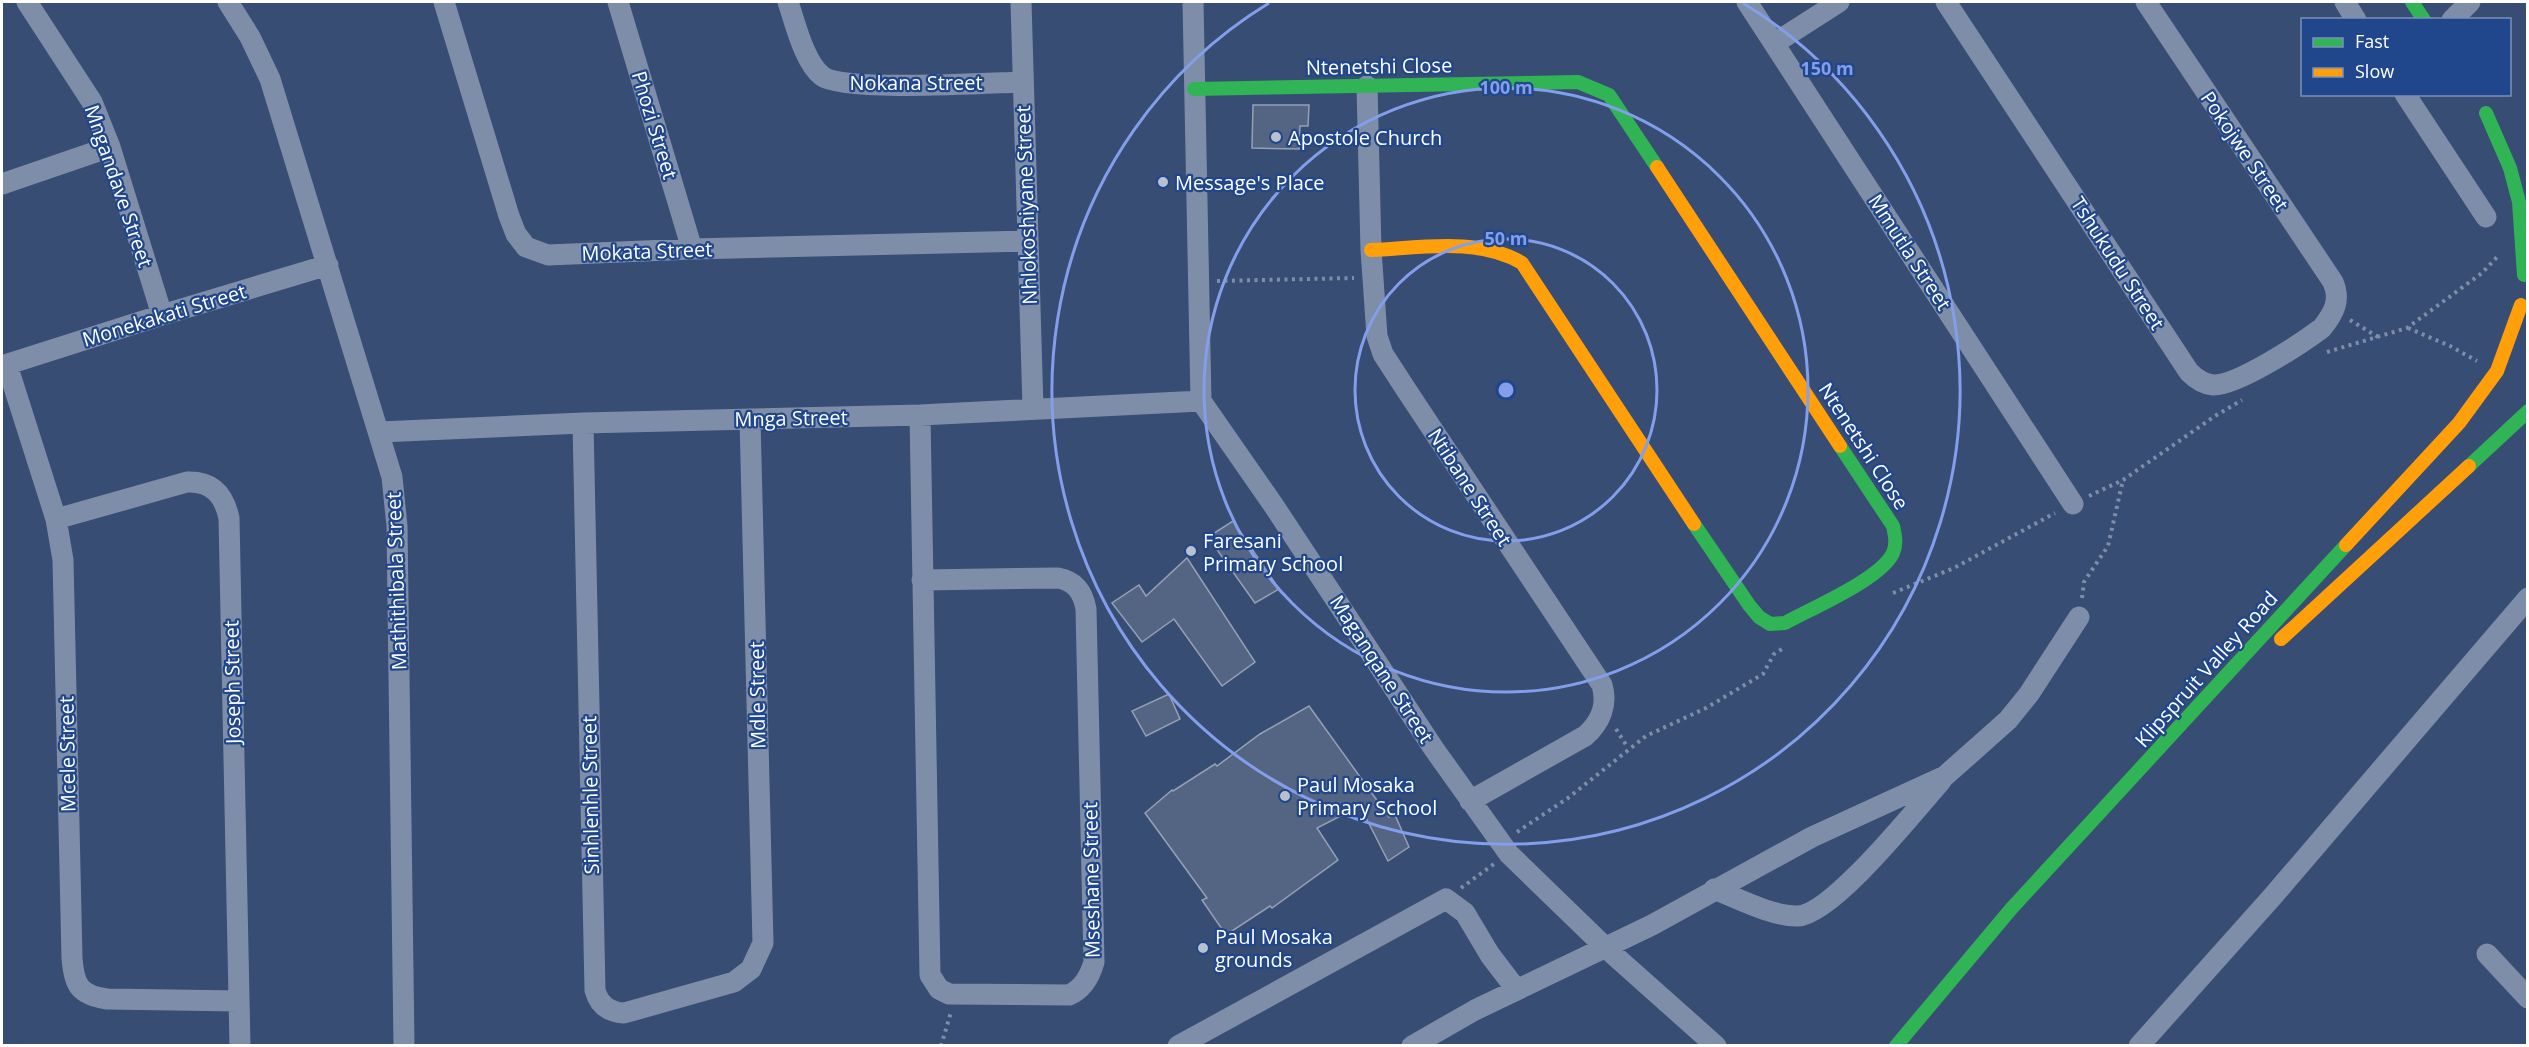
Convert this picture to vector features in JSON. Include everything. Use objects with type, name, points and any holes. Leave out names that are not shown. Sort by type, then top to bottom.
[{"type":"street","name":"Mngandave Street","points":[[27,2],[92,102],[110,147],[162,315]]},
{"type":"street","name":"Mathithibala Street","points":[[228,2],[250,37],[270,79],[392,477],[397,526],[404,1046]]},
{"type":"street","name":"Mokata Street","points":[[444,2],[509,216],[516,234],[526,246],[535,252],[555,255],[692,249],[1028,241]]},
{"type":"street","name":"Phozi Street","points":[[618,2],[692,249]]},
{"type":"street","name":"Nokana Street","points":[[788,2],[804,51],[822,77],[854,85],[1022,82]]},
{"type":"street","name":"Nhlokoshiyane Street","points":[[1020,2],[1033,408]]},
{"type":"street","points":[[1193,2],[1201,401]]},
{"type":"street","name":"Mmutla Street","points":[[1748,2],[2073,504]]},
{"type":"street","points":[[1775,44],[1839,2]]},
{"type":"street","name":"Tshukudu Street","points":[[1946,2],[2195,378],[2202,383],[2215,385],[2237,380],[2313,335],[2322,328],[2335,306]]},
{"type":"street","name":"Pokojwe Street","points":[[2146,2],[2333,282],[2337,295],[2335,306]]},
{"type":"street","points":[[2345,2],[2355,18]]},
{"type":"street","points":[[2412,2],[2423,18]]},
{"type":"street","points":[[2454,18],[2470,2]]},
{"type":"street","name":"Ntenetshi Close","points":[[1194,88],[1578,82],[1609,95],[1893,526],[1896,540],[1891,558],[1878,573],[1785,623],[1776,626],[1766,623],[1740,592],[1521,263],[1509,254],[1482,248],[1371,250]]},
{"type":"street","name":"Ntibane Street","points":[[1367,86],[1372,278],[1377,336],[1383,354],[1602,685],[1605,695],[1598,722],[1585,736],[1470,801]]},
{"type":"street","points":[[2406,96],[2486,218]]},
{"type":"street","points":[[2522,160],[2483,108],[2510,168],[2519,202],[2526,271],[2521,305],[2528,327]]},
{"type":"street","points":[[2,184],[110,147]]},
{"type":"street","name":"Monekakati Street","points":[[4,366],[162,315],[328,266]]},
{"type":"street","name":"Klipspruit Valley Road","points":[[1896,1046],[2011,909],[2459,423],[2497,371],[2521,305]]},
{"type":"street","name":"Mcele Street","points":[[4,366],[56,519],[63,560],[71,923],[73,972],[76,983],[87,993],[107,999],[238,1002]]},
{"type":"street","name":"Mnga Street","points":[[380,432],[584,423],[920,415],[1201,401]]},
{"type":"street","name":"Maganqane Street","points":[[1201,401],[1274,506],[1470,801],[1505,848],[1606,948],[1716,1046]]},
{"type":"street","name":"Klipspruit Valley Road","points":[[2023,917],[2061,872],[2240,678],[2528,411]]},
{"type":"street","points":[[920,415],[928,965],[936,986],[949,994],[956,994]]},
{"type":"street","name":"Mdle Street","points":[[750,419],[763,943],[751,969]]},
{"type":"street","name":"Sinhlenhle Street","points":[[584,423],[586,654],[596,994],[607,1009],[624,1013],[724,986],[742,977],[751,969]]},
{"type":"street","name":"Joseph Street","points":[[56,519],[197,481],[214,488],[226,506],[229,518],[240,1046]]},
{"type":"street","name":"Mseshane Street","points":[[922,580],[1058,578],[1076,587],[1083,596],[1086,609],[1094,962],[1091,972],[1079,990],[1063,996],[956,994]]},
{"type":"street","points":[[2139,1046],[2273,896],[2528,598]]},
{"type":"street","points":[[1714,889],[1768,910],[1788,915],[1797,916],[1814,910],[1873,859],[1945,776],[2008,720],[2029,694],[2079,616]]},
{"type":"street","points":[[1412,1046],[1516,989],[1606,948],[1812,837],[1945,776]]},
{"type":"street","points":[[1178,1046],[1446,899],[1465,913],[1490,955],[1516,989]]},
{"type":"street","points":[[2487,954],[2528,998]]},
{"type":"path","points":[[2320,356],[2330,350],[2407,328],[2482,273],[2497,258]]},
{"type":"path","points":[[1198,282],[1372,278]]},
{"type":"path","points":[[2335,306],[2378,337]]},
{"type":"path","points":[[2407,328],[2450,346],[2483,365]]},
{"type":"path","points":[[1892,593],[1954,568],[2073,504],[2123,480],[2243,399]]},
{"type":"path","points":[[2079,616],[2084,582],[2108,546],[2123,480]]},
{"type":"path","points":[[1446,899],[1505,848],[1646,736],[1706,708],[1763,674],[1774,654],[1791,643]]},
{"type":"path","points":[[941,1046],[956,994]]},
{"type":"building","name":"Apostole Church","points":[[1253,105],[1309,105],[1308,126],[1300,126],[1299,149],[1252,148]]},
{"type":"building","points":[[1233,521],[1279,589],[1255,603],[1208,537]]},
{"type":"building","points":[[1187,558],[1255,662],[1222,686],[1174,619],[1142,642],[1112,603],[1139,585],[1146,596]]},
{"type":"building","points":[[1169,694],[1180,719],[1146,736],[1132,711]]},
{"type":"building","points":[[1309,706],[1389,817],[1395,815],[1409,847],[1388,861],[1360,806],[1317,828],[1338,860],[1272,908],[1270,906],[1226,935],[1202,900],[1207,898],[1145,813],[1172,790],[1215,764],[1217,766],[1260,734]]},
{"type":"traffic: fast","points":[[2412,2],[2423,18]]},
{"type":"traffic: fast","points":[[1194,89],[1578,82],[1609,95],[1657,167]]},
{"type":"traffic: fast","points":[[2486,113],[2510,168],[2519,202],[2524,275]]},
{"type":"traffic: fast","points":[[2469,466],[2528,411]]},
{"type":"traffic: fast","points":[[1694,524],[1749,605],[1759,617],[1770,624],[1785,623],[1828,601],[1875,573],[1893,553],[1895,543],[1893,526],[1840,446]]},
{"type":"traffic: fast","points":[[1896,1046],[2011,909],[2346,545]]},
{"type":"traffic: slow","points":[[1657,167],[1840,446]]},
{"type":"traffic: slow","points":[[1371,250],[1429,246],[1468,247],[1505,255],[1522,263],[1694,524]]},
{"type":"traffic: slow","points":[[2346,545],[2459,423],[2497,371],[2521,305]]},
{"type":"traffic: slow","points":[[2281,639],[2469,466]]},
{"type":"place","name":"Apostole Church","points":[[1276,137]]},
{"type":"place","name":"Message's Place","points":[[1163,182]]},
{"type":"place","name":"Faresani Primary School","points":[[1191,551]]},
{"type":"place","name":"Paul Mosaka Primary School","points":[[1285,796]]},
{"type":"place","name":"Paul Mosaka grounds","points":[[1203,948]]}]
